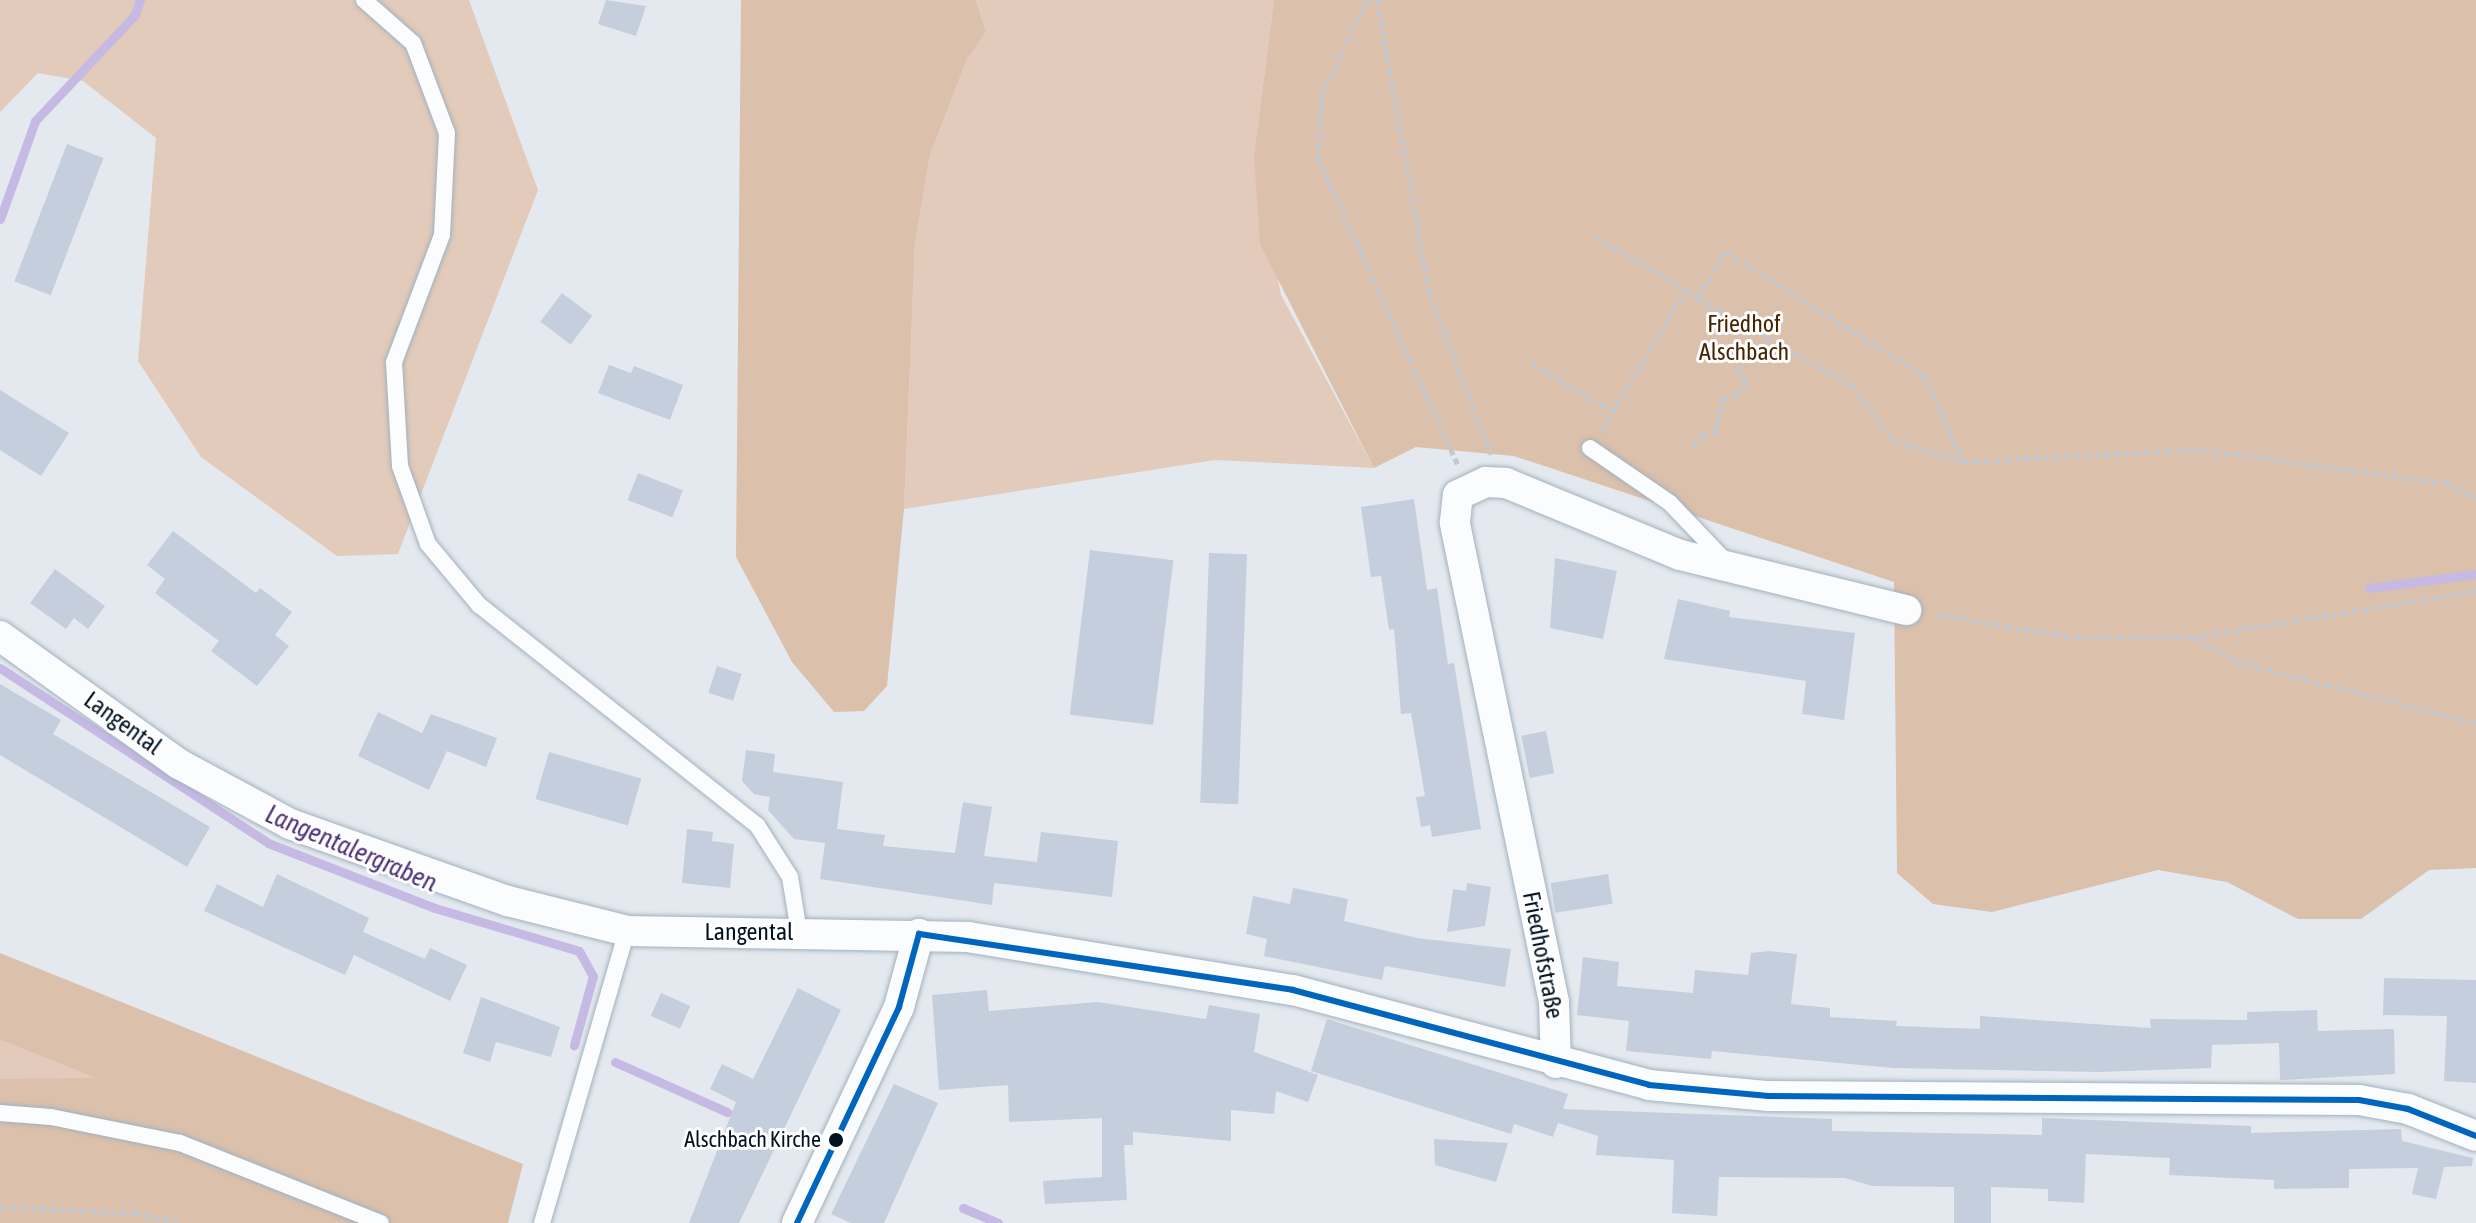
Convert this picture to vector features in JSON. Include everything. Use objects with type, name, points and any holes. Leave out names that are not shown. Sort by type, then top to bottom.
[{"type":"street","points":[[1469,487],[1506,483],[1647,544],[1731,568],[1906,610]]},
{"type":"street","name":"Friedhofstraße","points":[[1469,487],[1458,495],[1455,522],[1554,1002],[1556,1063]]},
{"type":"street","name":"Langental","points":[[0,636],[179,764],[290,824],[508,901],[627,931],[919,934],[1293,990],[1556,1063]]},
{"type":"street","points":[[797,1223],[899,1007],[919,934]]},
{"type":"street","points":[[1556,1063],[1649,1085],[1768,1096],[2359,1100],[2408,1109],[2476,1136]]},
{"type":"lane","points":[[364,0],[413,43],[447,133],[442,235],[394,362],[400,466],[428,544],[479,605],[757,825],[790,877],[799,932]]},
{"type":"lane","points":[[1590,448],[1670,503],[1731,568]]},
{"type":"lane","points":[[542,1223],[627,931]]},
{"type":"lane","points":[[0,1113],[51,1117],[180,1143],[381,1223]]},
{"type":"path","points":[[1367,0],[1322,94],[1318,158],[1469,487]]},
{"type":"path","points":[[1377,0],[1429,293],[1472,416],[1506,483]]},
{"type":"path","points":[[1596,237],[1852,385],[1893,440],[1964,462],[2194,449],[2447,483],[2476,499]]},
{"type":"path","points":[[1698,298],[1726,252],[1904,360],[1924,376],[1964,462]]},
{"type":"path","points":[[1590,448],[1686,290]]},
{"type":"path","points":[[1693,448],[1702,435],[1715,433],[1717,405],[1746,382],[1737,370],[1746,360],[1760,358],[1771,339]]},
{"type":"path","points":[[1531,363],[1613,411]]},
{"type":"path","points":[[1906,610],[2077,638],[2194,637],[2476,591]]},
{"type":"path","points":[[2194,637],[2237,662],[2476,723]]},
{"type":"path","points":[[0,1207],[134,1213],[183,1223]]},
{"type":"shaded area","points":[[0,0],[469,0],[538,190],[398,554],[337,556],[201,457],[138,361],[156,138],[83,81],[38,73],[0,112]]},
{"type":"shaded area","points":[[976,0],[1274,0],[1254,155],[1281,295],[1374,468],[1215,460],[904,509],[915,243],[930,155],[967,59],[986,32]]},
{"type":"shaded area","points":[[0,1040],[99,1079],[0,1079]]},
{"type":"green space","points":[[741,0],[976,0],[986,32],[967,59],[930,155],[915,243],[904,509],[887,686],[864,711],[834,712],[792,662],[736,557]]},
{"type":"green space","name":"Friedhof Alschbach","points":[[1274,0],[2476,0],[2476,868],[2429,870],[2361,919],[2298,919],[2227,882],[2158,870],[1992,912],[1933,904],[1897,873],[1894,582],[1514,456],[1416,447],[1374,468],[1260,244],[1254,155]]},
{"type":"green space","points":[[0,953],[523,1164],[508,1223],[0,1223],[0,1079],[96,1078],[0,1040]]},
{"type":"building","points":[[606,0],[646,6],[636,36],[598,24]]},
{"type":"building","points":[[67,144],[103,158],[51,295],[14,281]]},
{"type":"building","points":[[562,293],[592,316],[571,345],[540,322]]},
{"type":"building","points":[[609,365],[631,373],[634,366],[683,385],[670,420],[598,393]]},
{"type":"building","points":[[0,390],[69,433],[41,476],[0,450]]},
{"type":"building","points":[[638,473],[683,490],[672,517],[628,500]]},
{"type":"building","points":[[1414,499],[1427,590],[1437,588],[1448,664],[1454,663],[1481,829],[1432,837],[1430,825],[1421,827],[1416,797],[1425,796],[1411,713],[1401,714],[1394,629],[1389,630],[1381,576],[1371,577],[1361,507]]},
{"type":"building","points":[[173,531],[256,593],[260,588],[292,612],[275,635],[289,646],[257,686],[211,651],[219,641],[155,593],[165,579],[147,565]]},
{"type":"building","points":[[1090,550],[1173,560],[1153,725],[1070,715]]},
{"type":"building","points":[[1209,553],[1247,554],[1238,804],[1200,803]]},
{"type":"building","points":[[1555,558],[1617,571],[1603,639],[1550,628]]},
{"type":"building","points":[[55,569],[105,606],[88,629],[74,618],[66,629],[30,603]]},
{"type":"building","points":[[1678,599],[1730,611],[1729,617],[1855,633],[1844,720],[1802,714],[1806,681],[1664,659]]},
{"type":"building","points":[[717,666],[742,674],[733,701],[708,693]]},
{"type":"building","points":[[0,684],[61,720],[53,734],[210,827],[187,867],[0,755]]},
{"type":"building","points":[[378,712],[422,733],[431,714],[497,738],[486,767],[447,751],[429,790],[358,756]]},
{"type":"building","points":[[1546,731],[1554,773],[1530,778],[1521,736]]},
{"type":"building","points":[[746,750],[775,754],[773,772],[843,782],[837,829],[885,835],[883,846],[955,853],[963,802],[992,807],[984,856],[1037,862],[1041,832],[1118,841],[1112,897],[994,883],[992,905],[820,879],[825,843],[794,839],[768,810],[770,797],[754,794],[742,781]]},
{"type":"building","points":[[549,752],[641,778],[628,826],[535,799]]},
{"type":"building","points":[[687,829],[713,832],[712,841],[734,844],[730,888],[682,883]]},
{"type":"building","points":[[277,874],[369,918],[363,932],[425,959],[430,948],[467,965],[450,1001],[354,955],[345,975],[204,911],[217,884],[263,907]]},
{"type":"building","points":[[1608,874],[1613,904],[1555,913],[1551,883]]},
{"type":"building","points":[[1467,883],[1491,887],[1485,926],[1447,932],[1453,889],[1466,891]]},
{"type":"building","points":[[1293,888],[1348,899],[1344,921],[1417,938],[1511,949],[1505,987],[1385,966],[1382,980],[1264,956],[1267,939],[1246,934],[1253,896],[1290,904]]},
{"type":"building","points":[[1770,951],[1797,954],[1791,1004],[1830,1008],[1830,1017],[1897,1021],[1896,1026],[1980,1029],[1980,1016],[2151,1028],[2150,1019],[2247,1020],[2247,1012],[2317,1010],[2318,1031],[2394,1029],[2395,1074],[2280,1080],[2279,1043],[2212,1045],[2211,1068],[2100,1072],[1893,1068],[1712,1051],[1711,1059],[1626,1051],[1629,1021],[1577,1015],[1583,957],[1619,962],[1617,986],[1693,993],[1695,970],[1748,975],[1751,953]]},
{"type":"building","points":[[2384,978],[2476,980],[2476,1083],[2444,1081],[2447,1016],[2383,1015]]},
{"type":"building","points":[[798,988],[841,1010],[739,1223],[689,1223],[736,1102],[710,1089],[722,1064],[753,1079]]},
{"type":"building","points":[[987,990],[989,1011],[1098,1002],[1206,1019],[1209,1005],[1260,1014],[1254,1052],[1318,1075],[1308,1102],[1276,1091],[1274,1114],[1231,1110],[1231,1141],[1133,1132],[1133,1145],[1124,1145],[1127,1200],[1045,1204],[1043,1181],[1102,1177],[1102,1118],[1009,1122],[1008,1085],[939,1090],[932,995]]},
{"type":"building","points":[[661,993],[690,1006],[680,1029],[651,1016]]},
{"type":"building","points":[[481,997],[560,1027],[551,1057],[496,1042],[490,1062],[463,1053]]},
{"type":"building","points":[[1327,1019],[1568,1094],[1563,1109],[1832,1119],[1832,1131],[2042,1135],[2042,1118],[2251,1126],[2251,1133],[2401,1129],[2402,1141],[2473,1158],[2472,1166],[2444,1167],[2436,1199],[2412,1194],[2418,1168],[2349,1169],[2349,1188],[2274,1189],[2274,1180],[2169,1175],[2170,1158],[2086,1154],[2084,1203],[2048,1201],[2048,1189],[1991,1187],[1991,1223],[1954,1223],[1954,1187],[1872,1186],[1845,1178],[1719,1177],[1717,1216],[1672,1213],[1674,1160],[1596,1155],[1598,1136],[1558,1123],[1553,1137],[1514,1124],[1511,1134],[1311,1071]]},
{"type":"building","points":[[894,1084],[938,1103],[884,1223],[851,1223],[831,1214]]},
{"type":"building","points":[[1434,1139],[1508,1143],[1496,1182],[1435,1165]]},
{"type":"waterway","points":[[0,219],[35,121],[135,15],[140,0]]},
{"type":"waterway","points":[[2369,588],[2476,574]]},
{"type":"waterway","name":"Langentalergraben","points":[[0,668],[268,843],[435,908],[579,951],[593,976],[574,1045]]},
{"type":"waterway","name":"Langentalergraben","points":[[615,1062],[727,1112]]},
{"type":"waterway","name":"Langentalergraben","points":[[963,1208],[998,1223]]},
{"type":"transit line","points":[[919,934],[1293,990],[1649,1085],[1768,1096],[2359,1100],[2408,1109],[2476,1136]]},
{"type":"transit line","points":[[797,1223],[899,1007],[919,934]]},
{"type":"place","name":"Alschbach Kirche","points":[[836,1140]]}]
